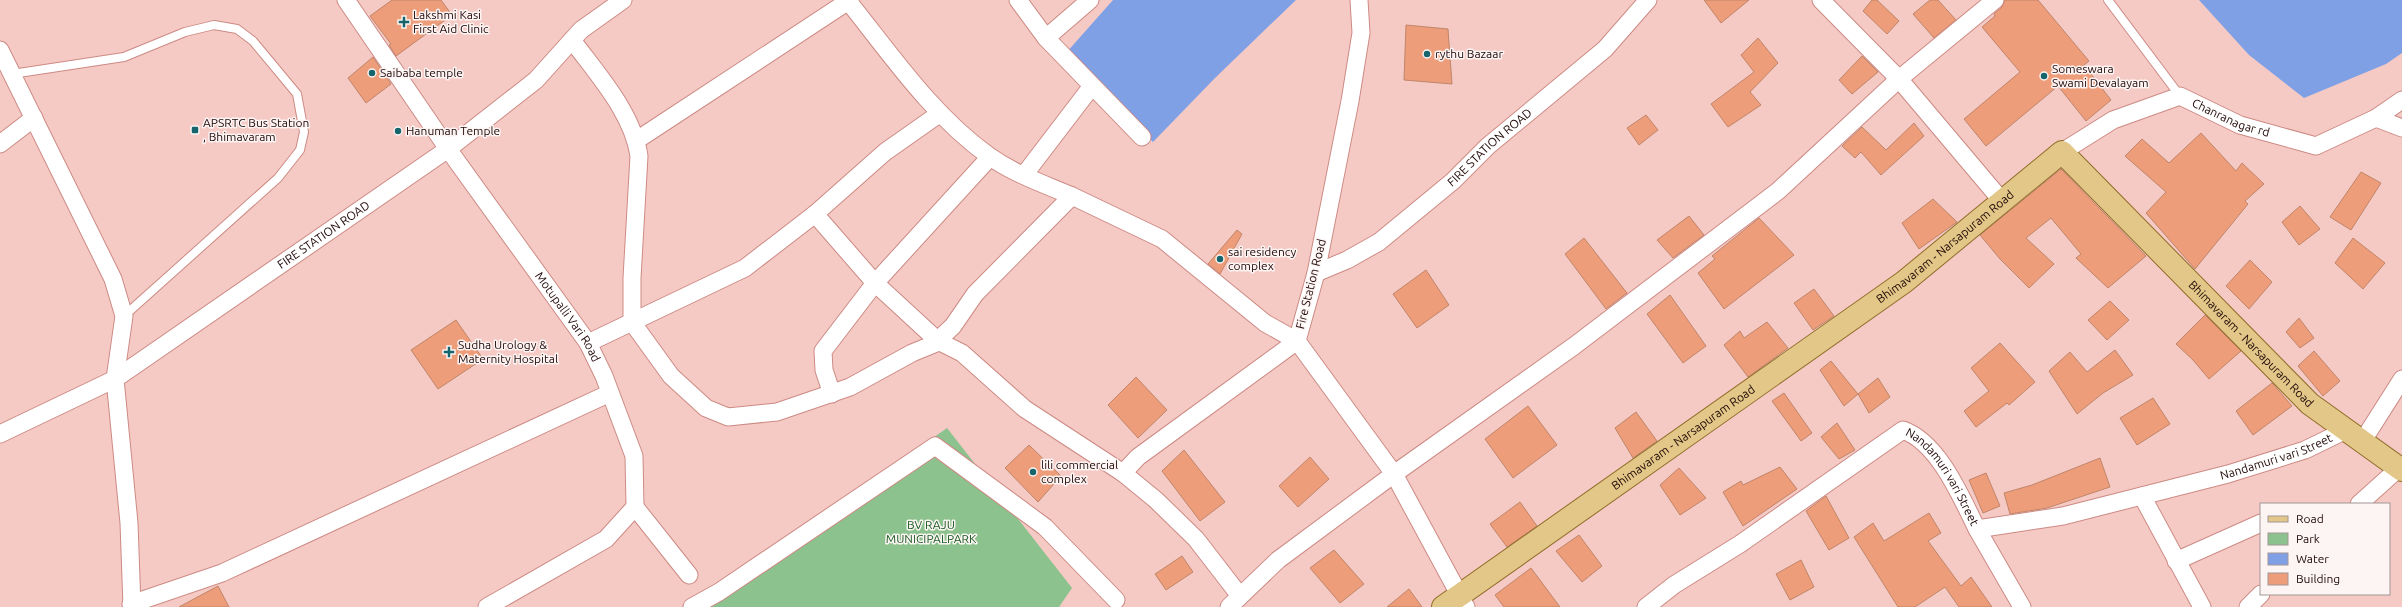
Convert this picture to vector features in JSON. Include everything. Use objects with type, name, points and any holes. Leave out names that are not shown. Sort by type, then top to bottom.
[{"type":"main road","name":"Bhimavaram - Narsapuram Road","points":[[1456,603],[1904,282],[2062,152],[2310,404],[2401,469]]},
{"type":"street","name":"Motupalli Vari Road","points":[[346,0],[448,149],[588,343],[610,393],[634,456],[635,506]]},
{"type":"street","name":"FIRE STATION ROAD","points":[[0,434],[115,379],[448,149],[536,80],[581,30],[623,0]]},
{"type":"street","points":[[637,140],[849,0],[938,114],[990,157],[1024,175],[1072,196],[1162,240],[1265,323],[1297,341],[1138,457],[1123,473]]},
{"type":"street","points":[[1018,0],[1046,38],[1142,137]]},
{"type":"street","points":[[1046,38],[1072,6],[1090,0]]},
{"type":"street","name":"Fire Station Road","points":[[1359,0],[1361,34],[1316,273],[1297,341],[1394,474],[1456,603]]},
{"type":"street","name":"FIRE STATION ROAD","points":[[1316,273],[1347,260],[1379,242],[1453,181],[1488,146],[1605,49],[1648,0]]},
{"type":"street","points":[[1821,0],[1899,79],[2002,201]]},
{"type":"street","points":[[815,214],[875,283],[938,341],[962,353],[1025,409],[1123,473],[1156,500],[1196,539],[1235,601],[1278,560],[1394,474],[1574,346],[1778,191],[1899,79],[1995,0]]},
{"type":"street","points":[[572,40],[614,98],[637,140],[639,156],[632,278],[632,322],[671,376],[706,408],[728,417],[777,412],[832,394],[850,387],[938,341],[953,326],[975,294],[1072,196]]},
{"type":"street","points":[[0,50],[113,279],[124,316],[115,379],[129,523],[131,606],[222,573],[610,393]]},
{"type":"street","points":[[1024,175],[1092,86]]},
{"type":"street","name":"Chanranagar rd","points":[[2062,152],[2113,120],[2180,96],[2240,125],[2316,146],[2376,118],[2402,100]]},
{"type":"street","points":[[588,343],[745,268],[815,214],[885,152],[938,114]]},
{"type":"street","points":[[0,144],[34,118]]},
{"type":"street","points":[[2376,118],[2402,128]]},
{"type":"street","points":[[832,394],[824,370],[823,351],[875,283],[990,157]]},
{"type":"street","points":[[2354,436],[2402,379]]},
{"type":"street","name":"Nandamuri vari Street","points":[[1646,607],[1674,585],[1740,544],[1903,430],[1914,434],[1940,461],[1956,487],[1977,529],[2063,516],[2228,474],[2354,436]]},
{"type":"street","points":[[692,607],[719,592],[935,446],[1045,527],[1116,600]]},
{"type":"street","points":[[2360,503],[2401,469]]},
{"type":"street","points":[[2142,496],[2202,607]]},
{"type":"street","points":[[487,607],[606,539],[635,506],[689,575]]},
{"type":"street","points":[[2176,561],[2260,523]]},
{"type":"street","points":[[1977,529],[2022,607]]},
{"type":"street","points":[[2248,607],[2260,595]]},
{"type":"lane","points":[[2108,0],[2180,96]]},
{"type":"lane","points":[[12,74],[124,57],[185,32],[214,25],[237,29],[253,41],[297,94],[304,132],[300,150],[278,178],[124,316]]},
{"type":"green space","name":"BV RAJU MUNICIPALPARK","points":[[947,428],[1072,588],[1059,607],[694,607]]},
{"type":"water","points":[[1113,0],[1296,0],[1215,78],[1153,142],[1066,53]]},
{"type":"water","points":[[2199,0],[2402,0],[2402,53],[2386,64],[2304,98],[2249,55]]},
{"type":"building","points":[[392,0],[441,0],[452,15],[396,56],[389,45],[391,44],[370,16]]},
{"type":"building","points":[[1704,0],[1749,0],[1721,23]]},
{"type":"building","points":[[1872,0],[1877,0],[1899,21],[1887,34],[1863,11]]},
{"type":"building","points":[[1930,0],[1938,0],[1956,20],[1934,38],[1913,14]]},
{"type":"building","name":"Someswara Swami Devalayam","points":[[2005,0],[2038,0],[2089,61],[2084,65],[2111,100],[2086,121],[2058,86],[1986,146],[1964,119],[2020,72],[1982,27],[1995,16],[1994,14],[2002,7]]},
{"type":"building","name":"rythu Bazaar","points":[[1406,25],[1448,29],[1452,84],[1404,80]]},
{"type":"building","points":[[1758,38],[1778,63],[1750,92],[1761,105],[1728,127],[1711,104],[1754,72],[1741,55]]},
{"type":"building","points":[[1862,56],[1878,72],[1852,94],[1839,80]]},
{"type":"building","name":"Saibaba temple","points":[[373,57],[391,84],[366,103],[348,78]]},
{"type":"building","points":[[1646,115],[1658,130],[1639,145],[1627,128]]},
{"type":"building","points":[[1914,123],[1924,136],[1881,175],[1861,152],[1855,158],[1842,146],[1862,127],[1886,150]]},
{"type":"building","points":[[2201,133],[2236,171],[2242,163],[2264,184],[2245,201],[2248,204],[2195,269],[2146,213],[2166,192],[2125,156],[2142,139],[2169,163]]},
{"type":"building","points":[[2061,169],[2146,256],[2108,288],[2076,258],[2081,254],[2051,218],[2026,238],[2054,264],[2029,288],[2000,259],[1980,235]]},
{"type":"building","points":[[2361,172],[2381,183],[2351,230],[2330,217]]},
{"type":"building","points":[[1933,199],[1957,222],[1919,249],[1902,223]]},
{"type":"building","points":[[2300,206],[2320,229],[2299,245],[2282,222]]},
{"type":"building","points":[[1689,216],[1704,235],[1673,258],[1657,240]]},
{"type":"building","points":[[1759,218],[1794,255],[1724,309],[1698,273],[1715,259],[1712,256]]},
{"type":"building","name":"sai residency complex","points":[[1237,230],[1242,234],[1220,274],[1208,264]]},
{"type":"building","points":[[1584,238],[1627,293],[1606,309],[1565,254]]},
{"type":"building","points":[[2353,238],[2385,263],[2363,289],[2335,263]]},
{"type":"building","points":[[2250,260],[2272,282],[2249,309],[2226,286]]},
{"type":"building","points":[[1426,270],[1449,305],[1417,328],[1393,294]]},
{"type":"building","points":[[1814,289],[1834,316],[1813,330],[1794,303]]},
{"type":"building","points":[[1670,295],[1706,346],[1683,363],[1647,314]]},
{"type":"building","points":[[2110,301],[2129,320],[2107,340],[2088,320]]},
{"type":"building","points":[[2205,315],[2241,351],[2209,379],[2193,360],[2176,344]]},
{"type":"building","points":[[2299,318],[2314,338],[2300,348],[2286,332]]},
{"type":"building","points":[[456,320],[483,359],[438,389],[411,350]]},
{"type":"building","points":[[1767,322],[1788,348],[1748,377],[1724,345],[1740,331],[1744,338]]},
{"type":"building","points":[[2000,343],[2035,382],[2009,405],[2007,403],[1976,427],[1964,411],[1989,391],[1971,368]]},
{"type":"building","points":[[2115,350],[2133,375],[2103,393],[2077,414],[2049,371],[2070,352],[2087,372]]},
{"type":"building","points":[[2314,351],[2340,381],[2323,396],[2298,366]]},
{"type":"building","points":[[1831,361],[1858,394],[1844,406],[1820,370]]},
{"type":"building","points":[[1136,377],[1167,410],[1138,438],[1108,405]]},
{"type":"building","points":[[1878,378],[1890,397],[1869,413],[1858,394]]},
{"type":"building","points":[[2272,383],[2292,406],[2253,435],[2236,411]]},
{"type":"building","points":[[1784,393],[1812,433],[1801,441],[1772,401]]},
{"type":"building","points":[[2153,398],[2170,424],[2137,445],[2120,418]]},
{"type":"building","points":[[1528,406],[1557,445],[1513,478],[1485,439]]},
{"type":"building","points":[[1636,412],[1657,441],[1633,458],[1615,428]]},
{"type":"building","points":[[1837,423],[1855,450],[1839,459],[1821,437]]},
{"type":"building","name":"lili commercial complex","points":[[1029,445],[1061,476],[1038,502],[1005,468]]},
{"type":"building","points":[[1184,450],[1225,502],[1200,521],[1162,471]]},
{"type":"building","points":[[1310,457],[1329,479],[1298,507],[1279,486]]},
{"type":"building","points":[[2100,458],[2110,487],[2047,508],[2010,514],[2004,493],[2032,485]]},
{"type":"building","points":[[1780,467],[1797,489],[1743,526],[1723,492],[1741,481],[1743,485]]},
{"type":"building","points":[[1679,468],[1706,498],[1680,515],[1660,485]]},
{"type":"building","points":[[1986,473],[2000,506],[1983,513],[1969,480]]},
{"type":"building","points":[[1826,496],[1849,538],[1829,550],[1806,511]]},
{"type":"building","points":[[1520,502],[1537,526],[1507,547],[1490,524]]},
{"type":"building","points":[[1929,513],[1941,533],[1928,541],[1961,586],[1971,577],[1992,607],[1959,607],[1945,587],[1915,607],[1898,607],[1854,537],[1873,523],[1884,541]]},
{"type":"building","points":[[1579,535],[1602,566],[1582,582],[1556,551]]},
{"type":"building","points":[[1334,550],[1364,584],[1340,603],[1310,568]]},
{"type":"building","points":[[1182,556],[1193,572],[1166,590],[1155,574]]},
{"type":"building","points":[[1801,560],[1814,587],[1790,600],[1776,574]]},
{"type":"building","points":[[1531,568],[1560,607],[1504,607],[1495,595]]},
{"type":"building","points":[[218,586],[229,607],[179,607]]},
{"type":"building","points":[[1409,589],[1422,607],[1387,607]]},
{"type":"place","name":"Lakshmi Kasi First Aid Clinic","points":[[404,22]]},
{"type":"place","name":"rythu Bazaar","points":[[1427,54]]},
{"type":"place","name":"Saibaba temple","points":[[372,73]]},
{"type":"place","name":"Someswara Swami Devalayam","points":[[2044,76]]},
{"type":"place","name":"APSRTC Bus Station , Bhimavaram","points":[[195,130]]},
{"type":"place","name":"Hanuman Temple","points":[[398,131]]},
{"type":"place","name":"sai residency complex","points":[[1220,259]]},
{"type":"place","name":"Sudha Urology & Maternity Hospital","points":[[449,352]]},
{"type":"place","name":"lili commercial complex","points":[[1033,472]]}]
